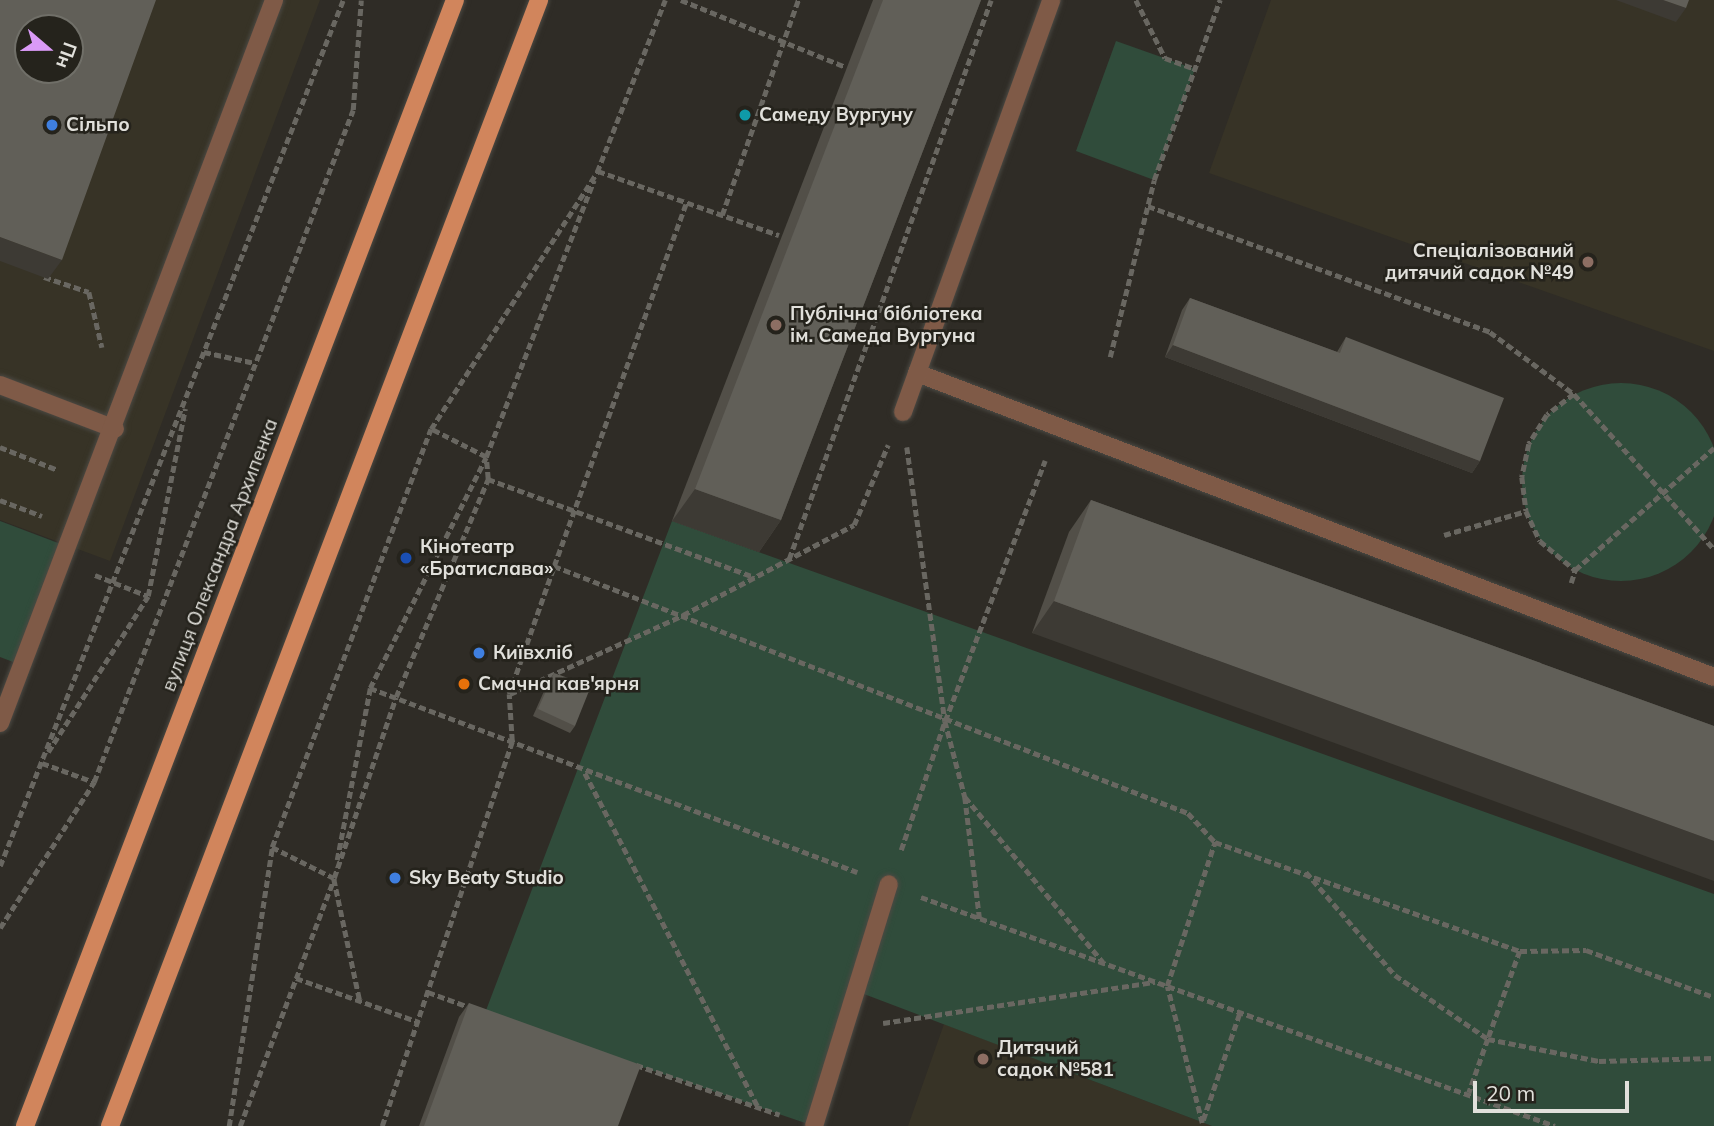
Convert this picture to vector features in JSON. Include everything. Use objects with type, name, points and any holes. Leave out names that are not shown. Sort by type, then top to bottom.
[{"type":"main road","name":"вулиця Олександра Архипенка","points":[[25,1126],[455,0]]},
{"type":"main road","points":[[110,1126],[539,0]]},
{"type":"lane","points":[[0,723],[116,429],[274,0]]},
{"type":"lane","points":[[902,412],[1051,0]]},
{"type":"lane","points":[[917,373],[1714,677]]},
{"type":"lane","points":[[0,385],[116,429]]},
{"type":"lane","points":[[814,1126],[889,884]]},
{"type":"path","points":[[0,866],[115,582],[342,0]]},
{"type":"path","points":[[0,928],[94,782],[353,110],[361,0]]},
{"type":"path","points":[[360,1001],[334,878],[370,688],[486,457],[664,0]]},
{"type":"path","points":[[681,0],[846,67]]},
{"type":"path","points":[[722,215],[798,0]]},
{"type":"path","points":[[789,559],[991,0]]},
{"type":"path","points":[[1136,0],[1165,58],[1195,69]]},
{"type":"path","points":[[1110,357],[1148,206],[1220,0]]},
{"type":"path","points":[[598,171],[779,235]]},
{"type":"path","points":[[229,1126],[272,847],[431,429],[598,171]]},
{"type":"path","points":[[382,1126],[419,1023],[512,741],[509,694],[686,204]]},
{"type":"path","points":[[1148,206],[1490,332],[1574,394],[1714,549]]},
{"type":"path","points":[[48,279],[53,267]]},
{"type":"path","points":[[36,275],[89,292],[100,334]]},
{"type":"path","points":[[204,352],[255,363]]},
{"type":"path","points":[[1574,394],[1547,415],[1529,444],[1522,477],[1526,511],[1540,541],[1575,570],[1714,448]]},
{"type":"path","points":[[42,762],[148,596],[187,396]]},
{"type":"path","points":[[509,694],[683,615],[854,525],[902,412]]},
{"type":"path","points":[[902,412],[945,720],[965,797],[980,921]]},
{"type":"path","points":[[889,884],[945,720],[1058,427]]},
{"type":"path","points":[[431,429],[486,457]]},
{"type":"path","points":[[0,447],[69,474]]},
{"type":"path","points":[[240,1126],[334,878],[396,697],[488,479],[486,457]]},
{"type":"path","points":[[488,479],[755,577]]},
{"type":"path","points":[[1444,535],[1526,511]]},
{"type":"path","points":[[554,566],[1188,813],[1215,842],[1306,871],[1520,951],[1586,950],[1714,997]]},
{"type":"path","points":[[115,582],[148,596]]},
{"type":"path","points":[[370,688],[980,921],[1104,962],[1555,1126]]},
{"type":"path","points":[[42,762],[94,782]]},
{"type":"path","points":[[585,772],[758,1108],[628,1062]]},
{"type":"path","points":[[965,797],[1104,962]]},
{"type":"path","points":[[1215,842],[1167,986],[1202,1122],[1240,1012]]},
{"type":"path","points":[[272,847],[334,878]]},
{"type":"path","points":[[1306,871],[1395,975],[1488,1039],[1598,1061],[1714,1058]]},
{"type":"path","points":[[1469,1093],[1520,951]]},
{"type":"path","points":[[296,978],[419,1023]]},
{"type":"path","points":[[844,1027],[1156,982]]},
{"type":"path","points":[[428,992],[485,1013]]},
{"type":"shaded area","points":[[0,0],[320,0],[110,561],[0,520]]},
{"type":"shaded area","name":"Спеціалізований дитячий садок №49","points":[[1271,0],[1714,0],[1714,351],[1209,173]]},
{"type":"shaded area","name":"Дитячий садок №581","points":[[944,1024],[1125,1093],[1212,1126],[908,1126]]},
{"type":"green space","points":[[1116,41],[1195,69],[1154,180],[1076,151]]},
{"type":"green space","points":[[1621,383],[1640,384],[1659,390],[1676,399],[1691,412],[1704,427],[1713,444],[1719,463],[1719,501],[1713,520],[1704,537],[1691,552],[1676,565],[1659,574],[1640,580],[1621,581],[1602,580],[1583,574],[1566,565],[1551,552],[1538,537],[1529,520],[1523,501],[1522,482],[1523,463],[1529,444],[1538,427],[1551,412],[1566,399],[1583,390],[1602,384]]},
{"type":"green space","points":[[0,521],[66,546],[21,665],[0,657]]},
{"type":"green space","points":[[672,521],[1714,894],[1714,1126],[1212,1126],[856,991],[814,1126],[485,1013]]},
{"type":"building","name":"Сільпо","points":[[0,0],[156,0],[62,260],[0,237]]},
{"type":"building","points":[[883,0],[981,0],[781,520],[695,489]]},
{"type":"building","points":[[1663,0],[1689,0],[1686,8]]},
{"type":"building","points":[[1190,298],[1340,353],[1346,337],[1504,398],[1480,461],[1173,345]]},
{"type":"building","points":[[1091,500],[1714,726],[1714,841],[1054,601]]},
{"type":"building","points":[[554,673],[591,686],[575,726],[538,709]]},
{"type":"building","points":[[469,1003],[641,1065],[618,1126],[424,1126]]},
{"type":"place","name":"Самеду Вургуну","points":[[745,115]]},
{"type":"place","name":"Сільпо","points":[[52,125]]},
{"type":"place","name":"Спеціалізований дитячий садок №49","points":[[1588,262]]},
{"type":"place","name":"Публічна бібліотека ім. Самеда Вургуна","points":[[776,325]]},
{"type":"place","name":"Кінотеатр «Братислава»","points":[[406,558]]},
{"type":"place","name":"Київхліб","points":[[479,653]]},
{"type":"place","name":"Смачна кав'ярня","points":[[464,684]]},
{"type":"place","name":"Sky Beaty Studio","points":[[395,878]]},
{"type":"place","name":"Дитячий садок №581","points":[[983,1059]]}]
